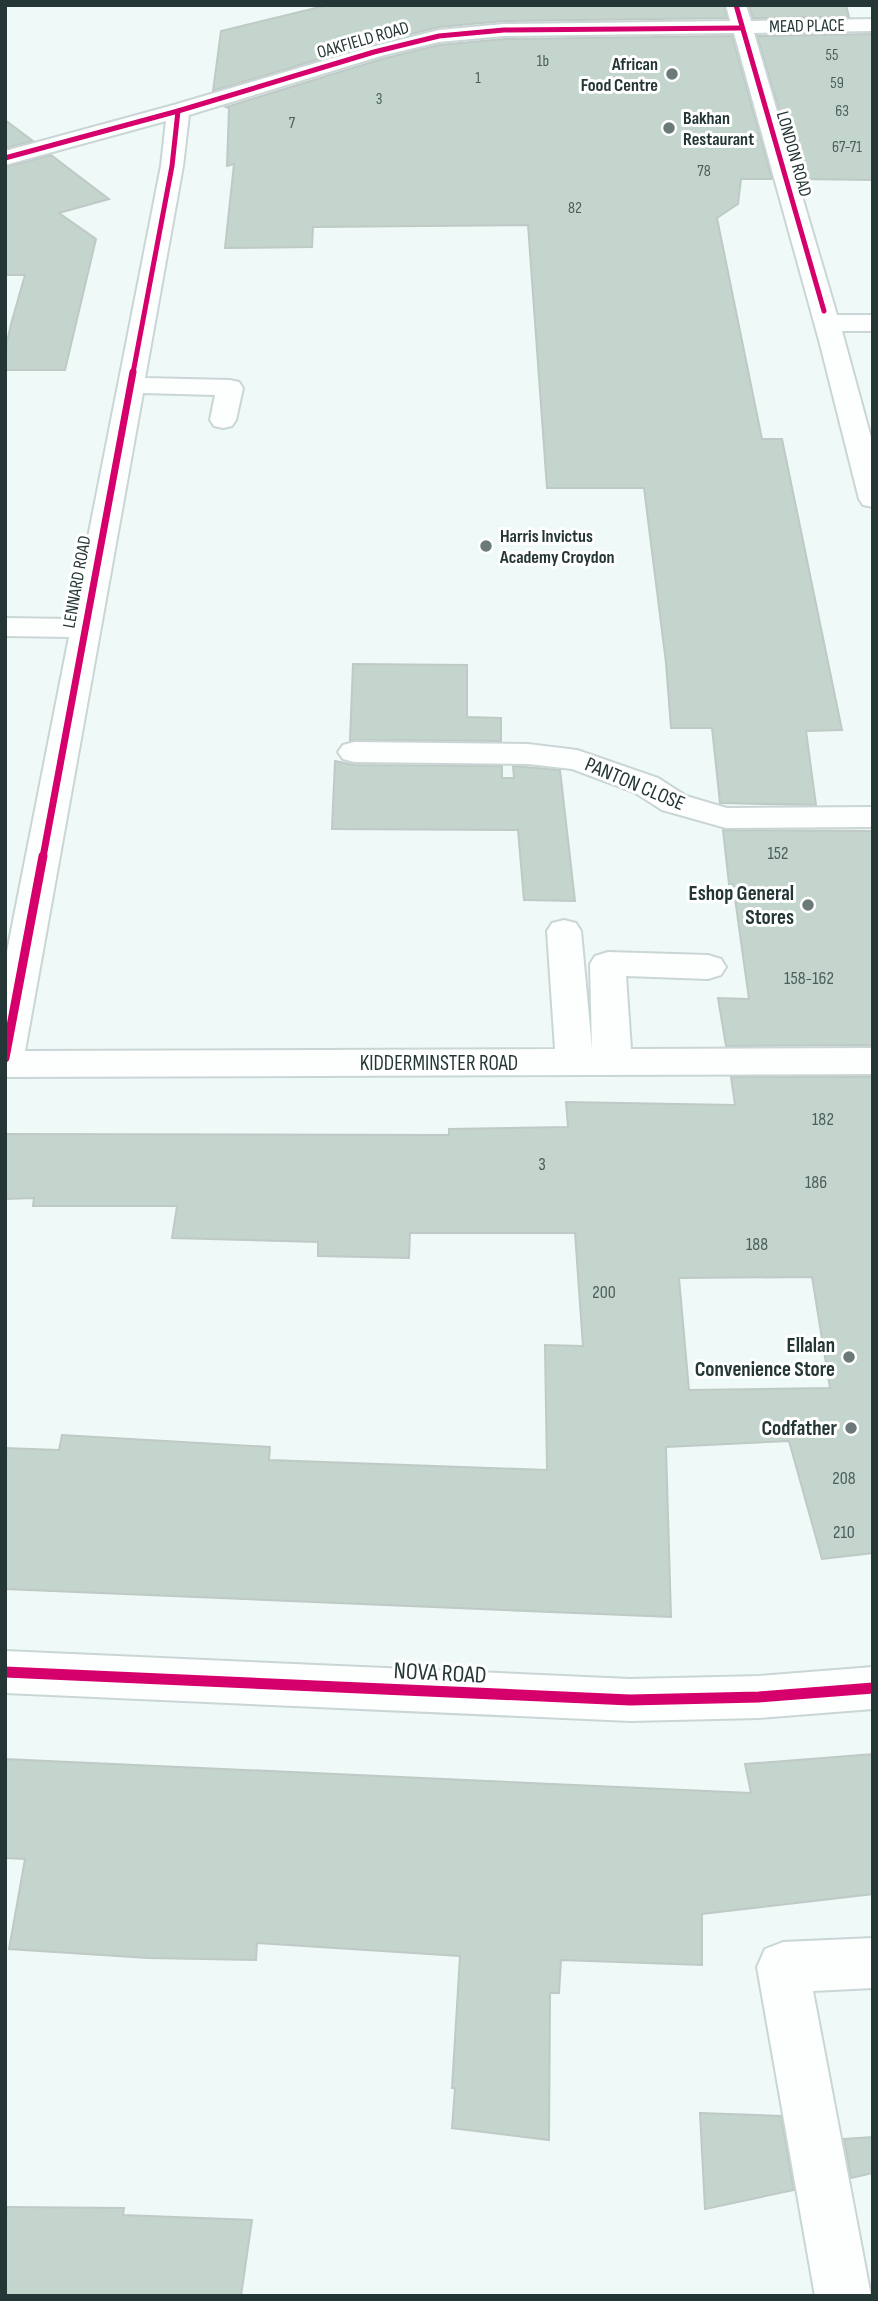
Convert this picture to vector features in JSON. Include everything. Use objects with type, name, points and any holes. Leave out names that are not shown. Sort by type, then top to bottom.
[{"type":"street","points":[[562,5],[569,30]]},
{"type":"street","name":"OAKFIELD ROAD","points":[[5,158],[178,111],[374,52],[439,36],[504,30],[569,30],[739,17]]},
{"type":"street","name":"MEAD PLACE","points":[[739,17],[873,25]]},
{"type":"street","name":"LONDON ROAD","points":[[739,17],[830,334],[873,499]]},
{"type":"street","name":"LENNARD ROAD","points":[[5,1058],[172,166],[178,111]]},
{"type":"street","points":[[830,334],[873,323]]},
{"type":"street","points":[[830,334],[873,344]]},
{"type":"street","points":[[129,385],[230,388],[223,420]]},
{"type":"street","points":[[5,627],[85,628]]},
{"type":"street","name":"PANTON CLOSE","points":[[354,752],[528,754],[577,760],[646,785],[674,803],[726,818],[873,817]]},
{"type":"street","points":[[564,931],[575,1062]]},
{"type":"street","points":[[613,1061],[608,964],[708,967]]},
{"type":"street","name":"KIDDERMINSTER ROAD","points":[[5,1064],[873,1061]]},
{"type":"street","name":"NOVA ROAD","points":[[5,1672],[630,1700],[759,1697],[873,1688]]},
{"type":"street","points":[[843,2296],[783,1967],[873,1963]]},
{"type":"building","points":[[328,5],[724,5],[727,18],[504,21],[439,27],[366,45],[213,91],[221,31]]},
{"type":"building","points":[[749,5],[846,5],[849,17],[753,18]]},
{"type":"building","points":[[873,34],[873,180],[800,179],[757,36]]},
{"type":"building","points":[[732,36],[772,179],[741,179],[738,204],[717,218],[762,439],[782,439],[842,730],[806,731],[816,805],[720,803],[712,728],[671,728],[666,663],[644,488],[547,488],[528,225],[313,227],[312,247],[225,248],[234,164],[227,166],[229,108],[226,107],[382,59],[439,45],[504,39]]},
{"type":"building","points":[[5,120],[33,141],[5,148]]},
{"type":"building","points":[[51,155],[109,199],[59,213],[96,239],[65,370],[5,370],[5,351],[25,275],[5,275],[5,167]]},
{"type":"building","points":[[353,664],[467,665],[467,717],[501,718],[501,741],[350,740]]},
{"type":"building","points":[[335,761],[354,765],[502,766],[502,778],[514,778],[513,766],[560,770],[575,901],[524,900],[518,830],[332,829]]},
{"type":"building","points":[[723,830],[873,831],[873,1045],[726,1046],[718,998],[749,999],[733,884],[729,884]]},
{"type":"building","points":[[731,1077],[873,1077],[873,1553],[822,1559],[789,1441],[666,1447],[671,1617],[5,1589],[5,1448],[59,1450],[62,1435],[270,1447],[269,1460],[547,1470],[545,1345],[583,1346],[575,1233],[410,1233],[409,1258],[318,1256],[318,1242],[172,1238],[177,1206],[33,1206],[34,1198],[5,1199],[5,1134],[449,1135],[449,1129],[568,1127],[566,1102],[735,1105]],"holes":[[[812,1277],[830,1388],[689,1390],[679,1278]]]},
{"type":"building","points":[[873,1754],[873,1894],[702,1914],[702,1965],[561,1960],[559,1993],[550,1993],[549,2140],[452,2128],[460,1956],[257,1943],[256,1960],[148,1958],[9,1949],[25,1859],[5,1858],[5,1759],[751,1793],[745,1764]]},
{"type":"building","points":[[700,2113],[781,2116],[794,2190],[705,2209]]},
{"type":"building","points":[[873,2137],[873,2173],[851,2178],[844,2139]]},
{"type":"building","points":[[5,2207],[124,2208],[123,2215],[252,2220],[241,2296],[5,2296]]},
{"type":"cycle path","points":[[736,5],[824,311]]},
{"type":"cycle path","points":[[5,158],[178,111],[374,52],[439,36],[504,30],[741,28]]},
{"type":"cycle path","points":[[5,1058],[172,166],[178,111]]},
{"type":"cycle path","points":[[5,1672],[630,1700],[759,1697],[873,1688]]},
{"type":"place","name":"African Food Centre","points":[[672,74]]},
{"type":"place","name":"Bakhan Restaurant","points":[[669,128]]},
{"type":"place","name":"Harris Invictus Academy Croydon","points":[[486,546]]},
{"type":"place","name":"Eshop General Stores","points":[[808,905]]},
{"type":"place","name":"Ellalan Convenience Store","points":[[849,1357]]},
{"type":"place","name":"Codfather","points":[[851,1428]]}]
